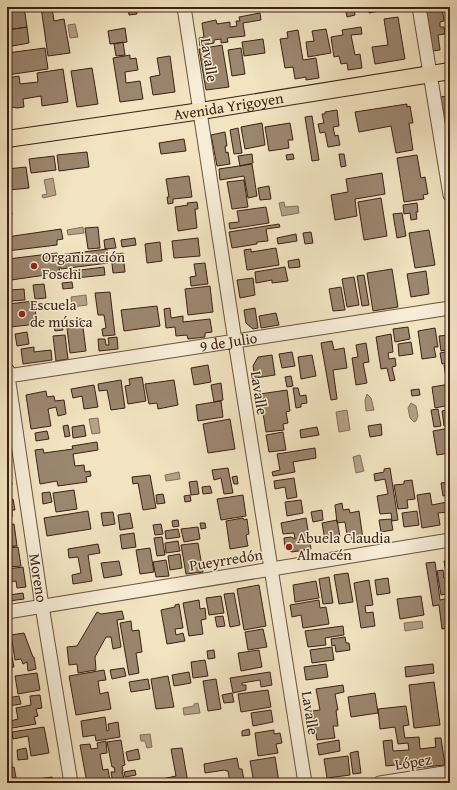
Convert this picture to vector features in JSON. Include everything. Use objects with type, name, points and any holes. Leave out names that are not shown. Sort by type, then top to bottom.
[{"type":"main road","name":"Avenida Yrigoyen","points":[[7,139],[201,111],[450,71]]},
{"type":"street","name":"Lavalle","points":[[184,7],[305,783]]},
{"type":"street","points":[[419,7],[450,195]]},
{"type":"street","name":"9 de Julio","points":[[7,375],[450,308]]},
{"type":"street","name":"Moreno","points":[[7,375],[42,606],[71,783]]},
{"type":"street","name":"Pueyrredón","points":[[7,612],[450,540]]},
{"type":"street","name":"López","points":[[380,783],[450,772]]},
{"type":"shaded area","points":[[75,24],[78,37],[70,38],[68,25]]},
{"type":"shaded area","points":[[53,178],[56,195],[43,198],[42,195],[47,194],[44,180]]},
{"type":"shaded area","points":[[284,202],[285,207],[298,206],[299,213],[282,216],[279,203]]},
{"type":"shaded area","points":[[83,227],[84,233],[68,235],[67,230]]},
{"type":"shaded area","points":[[86,295],[87,305],[72,307],[71,297]]},
{"type":"shaded area","points":[[367,394],[371,398],[374,410],[366,411],[365,400]]},
{"type":"shaded area","points":[[411,403],[416,406],[418,416],[414,422],[410,418],[408,408]]},
{"type":"shaded area","points":[[347,410],[350,430],[339,432],[336,412]]},
{"type":"shaded area","points":[[98,418],[100,433],[92,434],[89,419]]},
{"type":"shaded area","points":[[360,455],[364,471],[356,473],[353,457]]},
{"type":"shaded area","points":[[179,472],[180,479],[166,481],[165,475]]},
{"type":"shaded area","points":[[422,621],[423,628],[405,631],[404,623]]},
{"type":"shaded area","points":[[198,703],[200,713],[184,715],[183,708],[194,706],[194,704]]},
{"type":"shaded area","points":[[150,734],[152,747],[147,748],[145,741],[141,741],[140,735]]},
{"type":"building","points":[[7,7],[24,7],[27,27],[7,30]]},
{"type":"building","points":[[41,7],[52,7],[54,21],[64,19],[70,53],[48,56]]},
{"type":"building","points":[[128,7],[136,7],[137,14],[129,15]]},
{"type":"building","points":[[283,7],[295,7],[295,8],[283,10]]},
{"type":"building","points":[[345,7],[354,7],[355,15],[347,17]]},
{"type":"building","points":[[368,7],[395,7],[395,8],[369,13]]},
{"type":"building","points":[[442,7],[444,21],[440,22],[440,27],[444,27],[445,34],[438,35],[440,50],[433,51],[426,9]]},
{"type":"building","points":[[260,13],[261,20],[243,23],[245,36],[227,38],[228,42],[221,43],[221,39],[214,40],[214,43],[200,46],[199,38],[204,37],[202,23],[216,20],[217,24],[230,22],[230,27],[237,26],[236,21],[240,21],[239,17]]},
{"type":"building","points":[[398,17],[405,59],[375,64],[372,47],[388,45],[384,19]]},
{"type":"building","points":[[27,27],[29,43],[7,47],[7,30]]},
{"type":"building","points":[[361,27],[362,34],[351,35],[355,55],[360,54],[362,68],[348,70],[347,63],[341,64],[339,56],[334,57],[331,37],[343,35],[342,30]]},
{"type":"building","points":[[125,28],[127,42],[110,44],[108,31]]},
{"type":"building","points":[[326,29],[331,53],[308,57],[306,42],[314,41],[312,31]]},
{"type":"building","points":[[298,30],[303,60],[316,58],[319,78],[306,80],[306,77],[295,79],[293,67],[285,68],[280,39],[288,38],[287,32]]},
{"type":"building","points":[[263,39],[265,53],[244,56],[242,42]]},
{"type":"building","points":[[123,42],[125,55],[116,56],[114,44]]},
{"type":"building","points":[[222,45],[229,87],[206,90],[199,49]]},
{"type":"building","points":[[45,48],[48,69],[7,75],[7,53]]},
{"type":"building","points":[[241,48],[245,74],[232,76],[228,50]]},
{"type":"building","points":[[130,55],[130,59],[136,58],[138,70],[125,72],[126,83],[140,81],[143,99],[120,102],[113,58]]},
{"type":"building","points":[[170,56],[175,92],[153,95],[150,77],[160,75],[157,58]]},
{"type":"building","points":[[92,68],[98,104],[77,107],[71,71]]},
{"type":"building","points":[[63,69],[68,102],[42,106],[41,96],[23,99],[24,107],[17,108],[7,106],[7,78],[19,76],[20,84],[38,82],[37,73]]},
{"type":"building","points":[[450,96],[450,138],[447,138],[440,97]]},
{"type":"building","points":[[407,104],[407,107],[410,106],[413,123],[409,123],[413,150],[396,153],[391,126],[359,132],[355,112]]},
{"type":"building","points":[[337,110],[339,126],[333,127],[335,136],[338,135],[340,145],[328,147],[325,132],[320,133],[318,124],[324,123],[322,114]]},
{"type":"building","points":[[312,116],[319,160],[312,161],[305,117]]},
{"type":"building","points":[[262,123],[265,145],[245,149],[241,127]]},
{"type":"building","points":[[290,123],[293,140],[288,140],[289,148],[269,151],[265,127]]},
{"type":"building","points":[[238,128],[242,153],[234,154],[230,130]]},
{"type":"building","points":[[225,132],[227,146],[225,146],[226,153],[228,152],[230,164],[217,166],[211,135]]},
{"type":"building","points":[[184,139],[186,151],[161,154],[159,143]]},
{"type":"building","points":[[87,152],[89,167],[59,171],[57,155]]},
{"type":"building","points":[[252,154],[253,163],[240,166],[238,156]]},
{"type":"building","points":[[293,154],[294,159],[287,160],[286,155]]},
{"type":"building","points":[[339,154],[344,154],[346,166],[341,167]]},
{"type":"building","points":[[417,155],[421,178],[425,177],[428,194],[423,195],[424,199],[404,202],[397,158]]},
{"type":"building","points":[[54,156],[56,170],[31,173],[29,159]]},
{"type":"building","points":[[252,164],[257,196],[248,198],[244,176],[220,180],[219,169]]},
{"type":"building","points":[[26,167],[29,188],[9,190],[12,215],[7,216],[7,169]]},
{"type":"building","points":[[382,173],[385,194],[355,199],[357,216],[335,220],[331,195],[348,192],[346,179]]},
{"type":"building","points":[[189,176],[192,197],[173,199],[173,203],[168,204],[167,197],[169,197],[166,179]]},
{"type":"building","points":[[244,180],[248,207],[232,209],[227,182]]},
{"type":"building","points":[[269,186],[271,199],[260,200],[258,188]]},
{"type":"building","points":[[381,198],[387,236],[364,240],[358,202]]},
{"type":"building","points":[[197,202],[198,209],[195,209],[197,228],[178,231],[175,207],[188,205],[187,203]]},
{"type":"building","points":[[417,203],[417,219],[411,220],[410,213],[404,214],[403,205]]},
{"type":"building","points":[[266,207],[269,223],[230,229],[229,223],[239,222],[237,211]]},
{"type":"building","points":[[402,213],[406,236],[397,238],[393,214]]},
{"type":"building","points":[[279,224],[280,227],[266,229],[268,241],[232,248],[229,232]]},
{"type":"building","points":[[98,227],[100,248],[88,249],[85,228]]},
{"type":"building","points":[[61,229],[63,239],[57,240],[57,245],[7,251],[7,237]]},
{"type":"building","points":[[429,230],[435,265],[415,268],[409,233]]},
{"type":"building","points":[[311,232],[313,243],[305,244],[303,233]]},
{"type":"building","points":[[296,234],[297,241],[278,244],[277,238]]},
{"type":"building","points":[[114,238],[116,248],[105,249],[104,240]]},
{"type":"building","points":[[135,238],[136,245],[122,247],[121,240]]},
{"type":"building","points":[[198,238],[200,256],[174,258],[172,241]]},
{"type":"building","points":[[160,242],[162,261],[147,263],[145,244]]},
{"type":"building","points":[[276,248],[279,265],[247,270],[244,250],[251,249],[251,252]]},
{"type":"building","points":[[107,249],[108,263],[61,269],[59,255]]},
{"type":"building","name":"Organización Foschi","points":[[57,253],[60,273],[11,280],[8,259]]},
{"type":"building","points":[[123,253],[125,272],[113,273],[111,255]]},
{"type":"building","points":[[299,259],[300,267],[289,268],[288,261]]},
{"type":"building","points":[[205,263],[208,284],[191,286],[190,277],[196,276],[194,264]]},
{"type":"building","points":[[104,267],[105,275],[66,279],[65,272]]},
{"type":"building","points":[[285,267],[288,281],[272,283],[272,280],[256,283],[255,272]]},
{"type":"building","points":[[392,269],[398,307],[373,311],[367,273]]},
{"type":"building","points":[[426,271],[429,294],[411,297],[407,274]]},
{"type":"building","points":[[364,275],[369,305],[362,306],[357,276]]},
{"type":"building","points":[[354,277],[359,305],[347,307],[342,279]]},
{"type":"building","points":[[253,278],[255,295],[240,298],[237,280]]},
{"type":"building","points":[[72,282],[73,288],[63,289],[62,283]]},
{"type":"building","points":[[44,284],[46,298],[35,299],[33,285]]},
{"type":"building","points":[[210,286],[213,312],[188,315],[185,289]]},
{"type":"building","points":[[341,287],[345,310],[333,311],[329,289]]},
{"type":"building","points":[[24,289],[25,300],[11,301],[10,290]]},
{"type":"building","points":[[110,292],[115,335],[103,336],[102,329],[106,328],[104,315],[98,315],[95,293]]},
{"type":"building","name":"Escuela de música","points":[[34,301],[37,324],[10,327],[8,304]]},
{"type":"building","points":[[157,306],[160,326],[124,331],[121,310]]},
{"type":"building","points":[[170,308],[171,318],[183,316],[183,322],[210,319],[212,332],[205,333],[205,337],[188,339],[187,335],[176,336],[175,327],[166,328],[164,309]]},
{"type":"building","points":[[255,308],[258,328],[253,329],[246,323],[244,310]]},
{"type":"building","points":[[276,313],[279,325],[261,328],[259,316]]},
{"type":"building","points":[[82,319],[86,351],[70,353],[66,320]]},
{"type":"building","points":[[62,322],[63,330],[55,331],[54,323]]},
{"type":"building","points":[[408,327],[410,339],[395,342],[393,329]]},
{"type":"building","points":[[435,328],[438,347],[434,347],[436,357],[422,359],[418,331]]},
{"type":"building","points":[[27,332],[29,344],[17,346],[15,334]]},
{"type":"building","points":[[391,334],[393,352],[388,353],[389,359],[395,358],[396,366],[392,367],[395,380],[390,381],[387,368],[381,369],[376,337]]},
{"type":"building","points":[[65,335],[68,359],[56,361],[53,336]]},
{"type":"building","points":[[449,335],[450,349],[441,351],[439,336]]},
{"type":"building","points":[[117,337],[118,349],[99,351],[98,339],[105,339],[106,345],[109,345],[108,338]]},
{"type":"building","points":[[332,341],[334,350],[344,348],[347,368],[333,370],[337,399],[331,400],[321,343]]},
{"type":"building","points":[[411,342],[413,354],[399,356],[398,344]]},
{"type":"building","points":[[366,343],[369,362],[363,363],[367,383],[356,385],[352,358],[358,357],[356,345]]},
{"type":"building","points":[[34,347],[34,352],[51,350],[52,360],[23,364],[21,349]]},
{"type":"building","points":[[450,351],[450,363],[442,364],[440,353]]},
{"type":"building","points":[[292,352],[295,366],[282,368],[279,354]]},
{"type":"building","points":[[272,355],[275,375],[255,378],[253,366],[258,357]]},
{"type":"building","points":[[312,355],[316,376],[301,379],[298,357]]},
{"type":"building","points":[[450,364],[450,378],[446,378],[444,365]]},
{"type":"building","points":[[208,365],[211,382],[194,385],[191,368]]},
{"type":"building","points":[[291,376],[293,386],[287,387],[285,377]]},
{"type":"building","points":[[142,377],[146,401],[128,404],[125,386],[130,385],[129,379]]},
{"type":"building","points":[[121,380],[125,408],[111,410],[107,390],[99,391],[98,384]]},
{"type":"building","points":[[174,380],[178,405],[158,409],[157,403],[149,404],[145,384]]},
{"type":"building","points":[[221,383],[223,400],[214,402],[211,385]]},
{"type":"building","points":[[450,384],[450,405],[435,408],[432,387]]},
{"type":"building","points":[[94,385],[98,407],[84,409],[82,396],[73,398],[71,389]]},
{"type":"building","points":[[293,388],[298,388],[300,396],[306,395],[307,403],[301,404],[301,407],[296,408]]},
{"type":"building","points":[[419,389],[420,395],[412,396],[411,390]]},
{"type":"building","points":[[287,390],[290,411],[286,412],[288,423],[283,424],[284,430],[266,432],[260,394]]},
{"type":"building","points":[[46,391],[47,397],[54,396],[55,401],[64,400],[66,414],[58,416],[56,407],[48,409],[51,426],[31,429],[26,395]]},
{"type":"building","points":[[221,401],[223,417],[198,421],[196,405]]},
{"type":"building","points":[[438,409],[441,426],[434,427],[431,410]]},
{"type":"building","points":[[450,409],[450,426],[444,426],[442,411]]},
{"type":"building","points":[[230,419],[235,449],[208,453],[203,424]]},
{"type":"building","points":[[381,424],[382,435],[370,437],[368,426]]},
{"type":"building","points":[[68,425],[70,436],[65,437],[63,426]]},
{"type":"building","points":[[84,425],[86,436],[73,438],[72,427]]},
{"type":"building","points":[[317,427],[319,435],[301,438],[300,430]]},
{"type":"building","points":[[450,428],[450,453],[437,455],[433,431]]},
{"type":"building","points":[[47,431],[49,439],[36,441],[35,433]]},
{"type":"building","points":[[283,432],[286,450],[269,452],[266,435]]},
{"type":"building","points":[[97,442],[98,450],[73,454],[75,466],[84,465],[85,472],[90,471],[91,476],[86,477],[87,482],[58,486],[57,481],[40,484],[35,450],[43,449],[44,453],[73,449],[72,446]]},
{"type":"building","points":[[7,447],[12,485],[7,486]]},
{"type":"building","points":[[315,448],[316,458],[293,462],[295,472],[273,476],[272,472],[280,470],[277,454]]},
{"type":"building","points":[[228,468],[233,493],[224,494],[221,478],[214,480],[212,470]]},
{"type":"building","points":[[390,468],[398,520],[392,521],[391,513],[380,514],[377,496],[388,494],[385,479],[375,481],[374,474],[384,472],[384,469]]},
{"type":"building","points":[[150,475],[156,508],[143,510],[138,483],[133,484],[132,477]]},
{"type":"building","points":[[237,476],[238,484],[234,484],[232,477]]},
{"type":"building","points":[[294,478],[297,497],[287,499],[285,487],[275,489],[274,481]]},
{"type":"building","points":[[412,480],[415,499],[407,500],[408,508],[398,509],[394,485],[404,484],[404,481]]},
{"type":"building","points":[[197,481],[199,494],[191,495],[189,482]]},
{"type":"building","points":[[450,482],[450,495],[443,496],[441,483]]},
{"type":"building","points":[[210,486],[212,493],[203,494],[202,487]]},
{"type":"building","points":[[74,490],[77,509],[56,512],[53,493]]},
{"type":"building","points":[[50,492],[52,502],[43,504],[42,493]]},
{"type":"building","points":[[430,493],[432,505],[447,502],[448,512],[438,513],[440,525],[422,528],[417,495]]},
{"type":"building","points":[[163,494],[165,503],[157,504],[156,495]]},
{"type":"building","points":[[190,495],[191,501],[185,502],[184,496]]},
{"type":"building","points":[[243,495],[246,516],[221,520],[217,499]]},
{"type":"building","points":[[13,499],[15,510],[12,510],[12,517],[7,518],[7,500]]},
{"type":"building","points":[[301,500],[303,513],[287,516],[285,502]]},
{"type":"building","points":[[342,503],[343,510],[349,509],[350,513],[359,511],[363,539],[352,541],[351,535],[347,535],[345,522],[337,523],[335,505]]},
{"type":"building","points":[[322,510],[323,520],[313,522],[311,512]]},
{"type":"building","points":[[88,511],[91,529],[47,536],[44,518]]},
{"type":"building","points":[[417,511],[419,525],[404,527],[402,513]]},
{"type":"building","points":[[113,512],[115,524],[103,526],[101,513]]},
{"type":"building","points":[[130,513],[133,528],[120,530],[118,515]]},
{"type":"building","points":[[243,518],[244,520],[247,519],[249,534],[246,535],[248,546],[230,549],[226,521]]},
{"type":"building","points":[[306,518],[311,549],[292,552],[285,548],[284,538],[291,537],[295,539],[294,533],[283,534],[281,523]]},
{"type":"building","points":[[391,519],[393,530],[381,532],[379,520]]},
{"type":"building","points":[[178,520],[179,526],[173,527],[172,521]]},
{"type":"building","points":[[337,520],[340,537],[325,540],[322,523]]},
{"type":"building","points":[[200,523],[205,523],[206,528],[201,529]]},
{"type":"building","points":[[14,524],[17,546],[7,547],[7,525]]},
{"type":"building","points":[[161,524],[163,534],[155,535],[153,525]]},
{"type":"building","points":[[198,527],[200,539],[184,542],[181,529]]},
{"type":"building","points":[[178,529],[180,537],[166,539],[165,531]]},
{"type":"building","points":[[134,533],[136,547],[122,549],[120,535]]},
{"type":"building","points":[[162,537],[165,555],[157,556],[154,538]]},
{"type":"building","points":[[178,541],[180,551],[166,553],[165,543]]},
{"type":"building","points":[[198,543],[203,572],[186,574],[181,545]]},
{"type":"building","points":[[98,544],[100,553],[88,555],[92,581],[73,584],[72,575],[81,573],[78,557],[69,558],[68,549]]},
{"type":"building","points":[[18,547],[21,566],[8,567],[7,548]]},
{"type":"building","points":[[150,548],[154,572],[140,574],[136,550]]},
{"type":"building","points":[[180,554],[182,568],[170,570],[168,556]]},
{"type":"building","points":[[166,560],[169,576],[156,577],[153,562]]},
{"type":"building","points":[[119,561],[122,575],[104,578],[101,563]]},
{"type":"building","points":[[444,561],[450,561],[450,573],[446,573]]},
{"type":"building","points":[[435,562],[440,600],[450,598],[450,612],[446,613],[448,628],[442,629],[439,605],[433,606],[426,563]]},
{"type":"building","points":[[23,567],[26,587],[17,588],[16,581],[7,582],[7,569]]},
{"type":"building","points":[[443,570],[444,578],[450,577],[450,582],[448,582],[450,593],[441,595],[437,571]]},
{"type":"building","points":[[348,573],[353,602],[339,604],[334,575]]},
{"type":"building","points":[[329,577],[333,603],[323,604],[319,579]]},
{"type":"building","points":[[388,578],[390,593],[377,595],[375,580]]},
{"type":"building","points":[[369,580],[373,605],[365,606],[366,613],[373,612],[375,626],[361,628],[354,583]]},
{"type":"building","points":[[316,581],[319,598],[295,602],[293,585]]},
{"type":"building","points":[[259,585],[266,626],[244,630],[237,589]]},
{"type":"building","points":[[23,593],[24,599],[9,601],[9,595]]},
{"type":"building","points":[[234,593],[240,625],[230,627],[224,594]]},
{"type":"building","points":[[221,596],[224,613],[209,615],[206,598]]},
{"type":"building","points":[[421,596],[424,615],[400,619],[397,599]]},
{"type":"building","points":[[199,600],[200,609],[205,608],[206,619],[201,620],[203,634],[189,636],[183,603]]},
{"type":"building","points":[[319,600],[320,608],[326,607],[329,624],[303,628],[301,615],[292,617],[290,605]]},
{"type":"building","points":[[179,604],[183,628],[175,629],[176,635],[183,633],[185,641],[167,644],[161,610],[175,607],[175,605]]},
{"type":"building","points":[[122,611],[124,619],[117,620],[121,647],[113,649],[111,637],[106,637],[95,657],[96,670],[78,673],[77,664],[69,665],[67,647],[77,646],[97,612],[101,614]]},
{"type":"building","points":[[223,616],[225,626],[217,627],[215,617]]},
{"type":"building","points":[[131,621],[132,631],[139,630],[142,652],[136,653],[139,673],[129,675],[120,623]]},
{"type":"building","points":[[343,626],[344,635],[325,638],[326,645],[308,647],[305,631]]},
{"type":"building","points":[[263,629],[267,647],[248,650],[245,632]]},
{"type":"building","points":[[24,633],[34,657],[36,669],[28,671],[27,662],[23,664],[21,659],[15,660],[11,635]]},
{"type":"building","points":[[345,637],[346,643],[349,643],[350,650],[336,652],[335,645],[332,646],[331,639]]},
{"type":"building","points":[[9,641],[14,667],[7,668],[7,642]]},
{"type":"building","points":[[332,647],[334,660],[312,663],[310,650]]},
{"type":"building","points":[[214,650],[215,658],[208,659],[207,651]]},
{"type":"building","points":[[259,650],[262,667],[241,671],[238,653]]},
{"type":"building","points":[[205,660],[208,676],[193,678],[191,662]]},
{"type":"building","points":[[326,664],[328,677],[306,680],[304,667]]},
{"type":"building","points":[[433,664],[434,673],[406,677],[405,667]]},
{"type":"building","points":[[124,668],[126,676],[112,679],[110,670]]},
{"type":"building","points":[[104,670],[106,680],[98,681],[100,694],[108,692],[111,709],[76,715],[69,676]]},
{"type":"building","points":[[189,672],[191,683],[174,686],[172,675]]},
{"type":"building","points":[[270,672],[272,685],[261,687],[260,680],[242,683],[242,685],[246,685],[246,690],[233,693],[230,678]]},
{"type":"building","points":[[37,673],[40,690],[18,694],[15,676]]},
{"type":"building","points":[[168,676],[174,707],[156,709],[151,679]]},
{"type":"building","points":[[10,678],[11,686],[7,687],[7,679]]},
{"type":"building","points":[[148,679],[150,689],[131,692],[129,682]]},
{"type":"building","points":[[216,679],[221,709],[208,711],[203,681]]},
{"type":"building","points":[[434,682],[440,725],[414,728],[409,685]]},
{"type":"building","points":[[343,685],[344,692],[335,694],[338,710],[336,710],[338,726],[333,726],[335,738],[317,740],[312,711],[320,710],[316,689]]},
{"type":"building","points":[[268,690],[271,707],[241,712],[238,694]]},
{"type":"building","points":[[232,693],[234,702],[224,703],[222,695]]},
{"type":"building","points":[[375,693],[378,713],[351,717],[348,697]]},
{"type":"building","points":[[40,695],[42,708],[36,709],[38,716],[34,717],[36,724],[12,728],[10,721],[18,719],[16,708],[31,705],[30,696]]},
{"type":"building","points":[[19,696],[21,704],[8,706],[7,698]]},
{"type":"building","points":[[406,706],[409,725],[403,726],[405,738],[419,737],[420,749],[436,747],[435,738],[441,738],[445,765],[415,768],[414,763],[386,766],[383,741],[392,740],[393,751],[409,750],[408,743],[398,744],[395,727],[380,729],[378,709]]},
{"type":"building","points":[[271,710],[273,722],[253,726],[251,713]]},
{"type":"building","points":[[105,717],[107,731],[109,730],[108,724],[118,722],[120,737],[96,741],[95,735],[83,737],[81,721]]},
{"type":"building","points":[[44,727],[49,753],[31,756],[28,736],[13,739],[12,732]]},
{"type":"building","points":[[249,729],[250,735],[242,736],[242,731]]},
{"type":"building","points":[[274,730],[274,734],[280,733],[282,743],[276,744],[278,753],[258,756],[255,733]]},
{"type":"building","points":[[7,732],[9,745],[7,745]]},
{"type":"building","points":[[121,740],[125,765],[122,766],[124,780],[131,779],[132,783],[113,783],[111,772],[115,772],[114,767],[112,767],[107,742]]},
{"type":"building","points":[[339,740],[340,751],[319,755],[317,744]]},
{"type":"building","points":[[106,741],[107,753],[100,754],[103,770],[108,769],[110,781],[87,783],[80,745],[90,744],[91,749],[98,748],[97,743]]},
{"type":"building","points":[[26,748],[28,759],[18,760],[17,750]]},
{"type":"building","points":[[182,748],[188,783],[162,783],[162,779],[176,776],[171,749]]},
{"type":"building","points":[[138,749],[140,759],[128,761],[126,752]]},
{"type":"building","points":[[358,751],[361,773],[353,774],[350,753]]},
{"type":"building","points":[[348,756],[350,775],[327,778],[324,759]]},
{"type":"building","points":[[7,757],[11,757],[12,766],[7,767]]},
{"type":"building","points":[[275,757],[279,782],[254,783],[250,761]]},
{"type":"building","points":[[237,758],[239,769],[242,769],[244,781],[230,783],[228,771],[225,770],[205,773],[204,764]]},
{"type":"building","points":[[14,767],[17,783],[7,783],[7,768]]},
{"type":"building","points":[[135,770],[136,775],[125,777],[124,772]]},
{"type":"building","points":[[52,777],[53,783],[31,783],[31,780]]},
{"type":"place","name":"Organización Foschi","points":[[34,266]]},
{"type":"place","name":"Escuela de música","points":[[22,314]]},
{"type":"place","name":"Abuela Claudia Almacén","points":[[289,547]]}]
